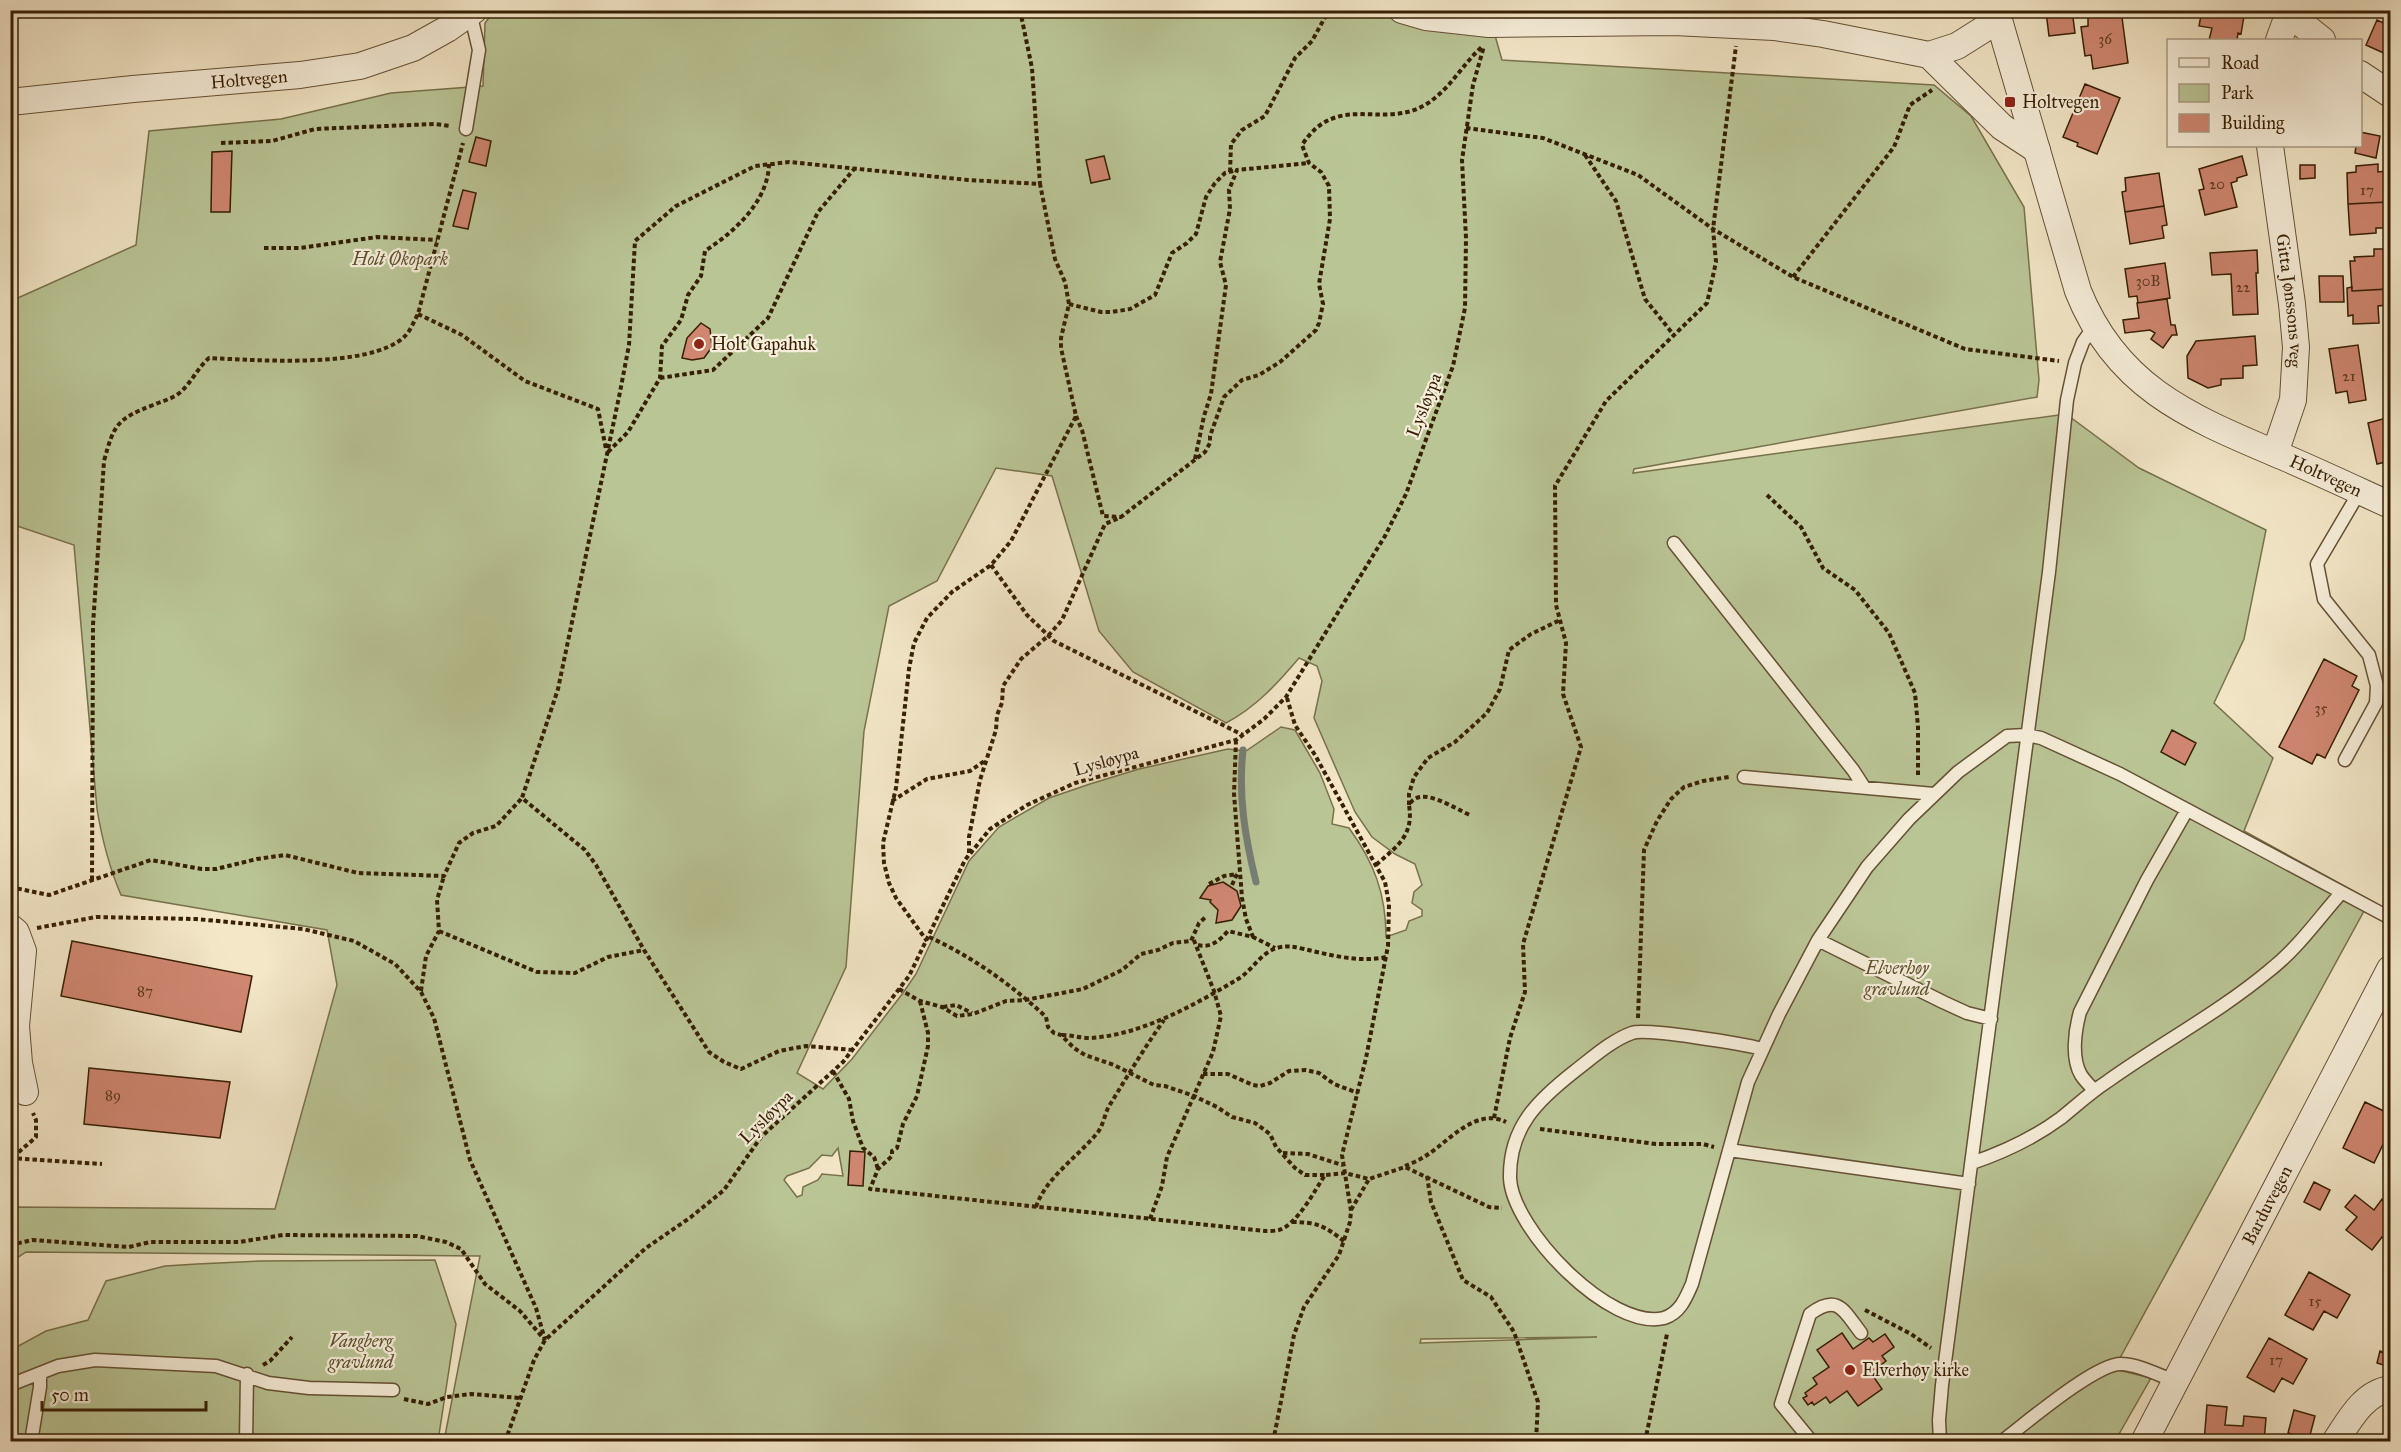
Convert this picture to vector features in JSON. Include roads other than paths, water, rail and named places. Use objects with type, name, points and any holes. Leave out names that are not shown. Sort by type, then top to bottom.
[{"type":"street","points":[[1402,10],[1426,17],[1489,24],[1551,18],[1738,25],[1775,19],[1823,34],[1929,55],[1957,46],[1984,29],[1996,14]]},
{"type":"street","name":"Holtvegen","points":[[10,102],[300,75],[360,66],[413,48],[472,12]]},
{"type":"street","name":"Holtvegen","points":[[1996,14],[2078,291],[2095,325],[2128,369],[2167,401],[2217,430],[2391,504]]},
{"type":"street","points":[[2279,39],[2288,14],[2321,39]]},
{"type":"street","points":[[1929,55],[2002,127],[2037,150]]},
{"type":"street","points":[[2362,75],[2391,94]]},
{"type":"street","name":"Gitta Jønssons veg","points":[[2270,147],[2296,347],[2293,400],[2275,453]]},
{"type":"street","points":[[14,930],[23,951],[16,1026],[18,1063],[25,1092]]},
{"type":"street","name":"Barduvegen","points":[[2144,1442],[2391,969]]},
{"type":"street","points":[[2335,1442],[2359,1408],[2371,1396],[2391,1389]]},
{"type":"lane","points":[[466,129],[479,50],[472,12]]},
{"type":"lane","points":[[1940,1442],[1939,1420],[1946,1359],[2049,572],[2067,400],[2074,363],[2083,342],[2095,325]]},
{"type":"lane","points":[[2345,760],[2376,703],[2377,687],[2369,655],[2324,599],[2317,564],[2360,491]]},
{"type":"lane","points":[[1674,543],[1846,760],[1864,788]]},
{"type":"lane","points":[[1762,1049],[1729,1042],[1637,1032],[1607,1048],[1551,1090],[1532,1108],[1514,1150],[1510,1179],[1513,1198],[1522,1216],[1552,1254],[1593,1294],[1611,1305],[1640,1316],[1659,1318],[1671,1315],[1683,1303],[1692,1284],[1739,1108],[1762,1049],[1818,940],[1867,867],[1934,794],[1969,762],[2002,739],[2012,735],[2026,735],[2056,744],[2120,774],[2391,918]]},
{"type":"lane","points":[[1744,777],[1934,794]]},
{"type":"lane","points":[[2094,1090],[2082,1076],[2078,1066],[2075,1036],[2080,1012],[2147,880],[2187,810]]},
{"type":"lane","points":[[1972,1163],[2024,1142],[2059,1119],[2094,1090],[2201,1021],[2270,971],[2297,945],[2342,893]]},
{"type":"lane","points":[[1818,940],[1942,1002],[1967,1013],[1990,1019]]},
{"type":"lane","points":[[1729,1150],[1969,1184]]},
{"type":"lane","points":[[1812,1442],[1780,1404],[1810,1314],[1821,1305],[1830,1303],[1840,1306],[1861,1333]]},
{"type":"lane","points":[[10,1385],[69,1364],[95,1360],[216,1366],[247,1374],[268,1383],[298,1387],[393,1390]]},
{"type":"lane","points":[[2001,1442],[2086,1377],[2103,1367],[2120,1364],[2175,1381]]},
{"type":"lane","points":[[31,1442],[40,1387],[40,1373]]},
{"type":"lane","points":[[246,1442],[247,1374]]},
{"type":"waterway","points":[[1243,750],[1241,784],[1243,816],[1256,882]]},
{"type":"place","name":"Holtvegen","points":[[2010,102]]},
{"type":"place","name":"Holt Gapahuk","points":[[699,344]]},
{"type":"place","name":"Elverhøy kirke","points":[[1850,1370]]},
{"type":"park label","name":"Holt Økopark","points":[[400,259]]},
{"type":"park label","name":"Elverhøy gravlund","points":[[1897,978]]},
{"type":"park label","name":"Vangberg gravlund","points":[[361,1351]]}]
